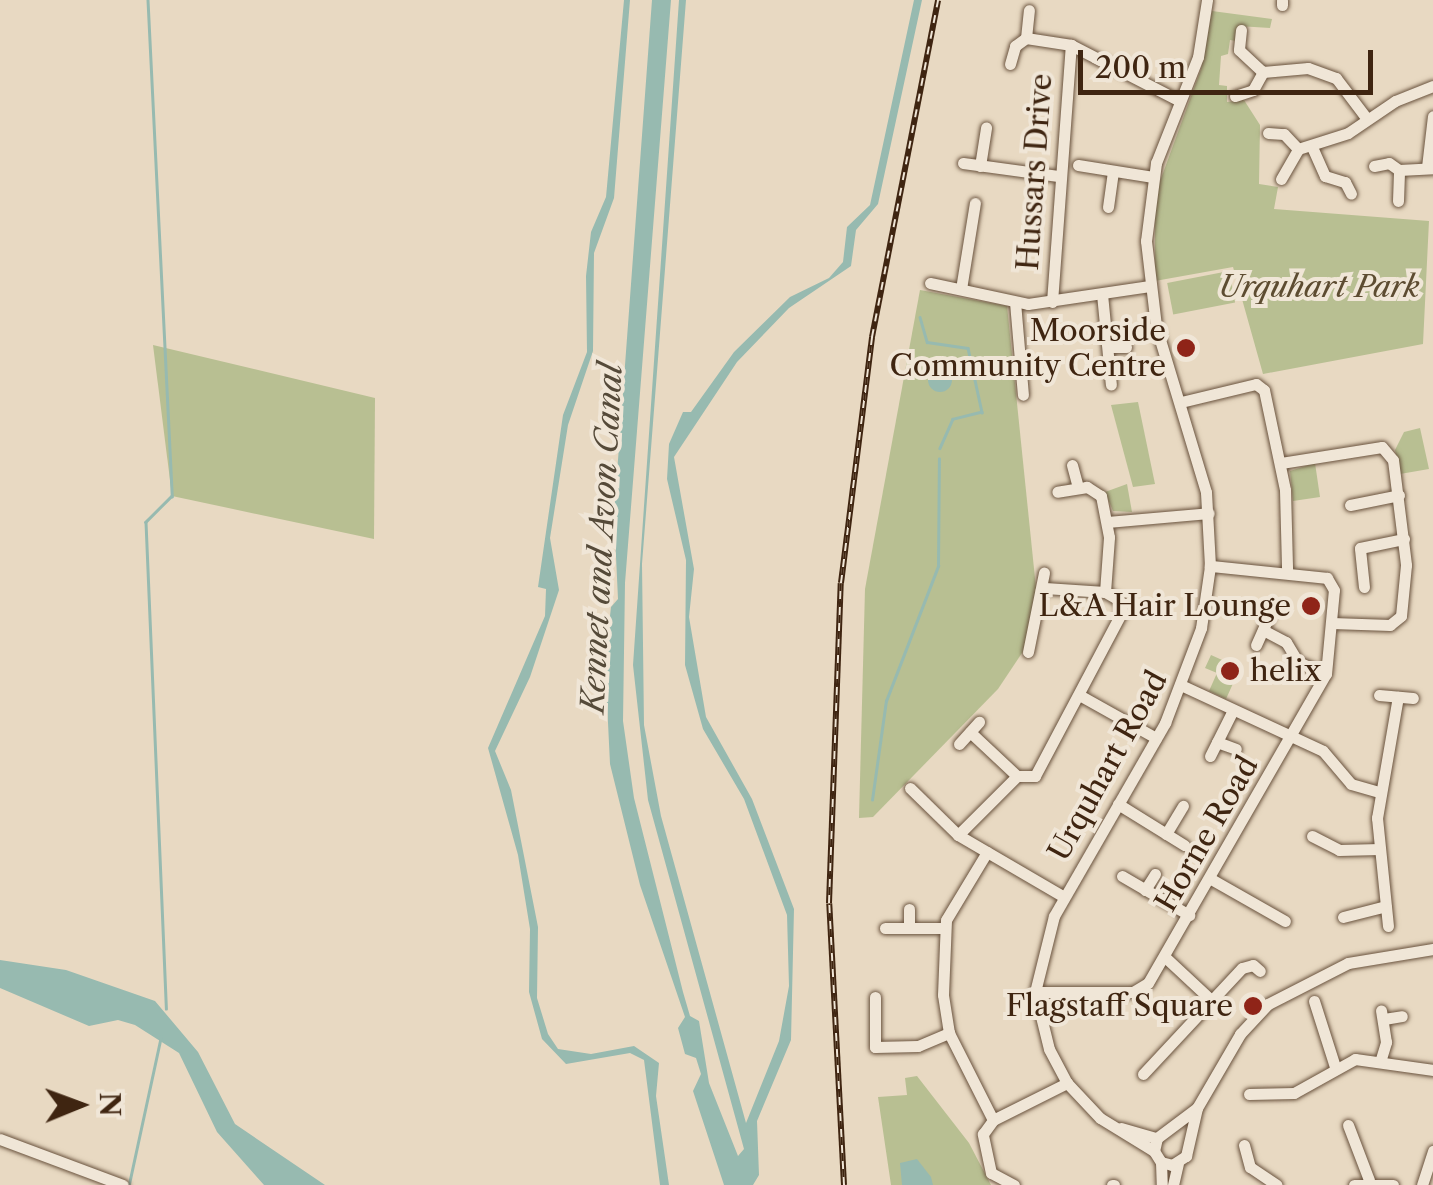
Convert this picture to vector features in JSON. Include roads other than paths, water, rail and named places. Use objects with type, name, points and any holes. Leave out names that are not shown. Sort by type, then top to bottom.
[{"type":"street","name":"Urquhart Road","points":[[1186,1140],[1160,1140],[1112,1126],[1067,1083],[1049,1050],[1035,992],[1044,943],[1064,897],[1156,738],[1182,686],[1201,628],[1210,566],[1209,513],[1150,286],[1153,177],[1178,100],[1198,57],[1207,0]]},
{"type":"street","points":[[1026,38],[1029,10]]},
{"type":"street","points":[[1241,30],[1239,50],[1263,72],[1323,71],[1343,85],[1367,119]]},
{"type":"street","points":[[1010,64],[1015,46],[1026,38],[1071,45],[1178,100]]},
{"type":"street","name":"Hussars Drive","points":[[1052,302],[1058,176],[1071,45]]},
{"type":"street","points":[[1235,96],[1253,90],[1263,72]]},
{"type":"street","points":[[1298,149],[1312,147],[1433,86]]},
{"type":"street","points":[[1374,166],[1389,163],[1399,170],[1430,167],[1433,116]]},
{"type":"street","points":[[980,166],[986,128]]},
{"type":"street","points":[[1268,132],[1284,134],[1298,149]]},
{"type":"street","points":[[1312,147],[1325,176],[1345,182],[1351,194]]},
{"type":"street","points":[[1281,179],[1298,149]]},
{"type":"street","points":[[963,163],[1058,176]]},
{"type":"street","points":[[1078,166],[1153,177]]},
{"type":"street","points":[[1398,201],[1399,170]]},
{"type":"street","points":[[1108,207],[1113,171]]},
{"type":"street","points":[[961,289],[975,203]]},
{"type":"street","points":[[930,283],[1015,302],[1052,302],[1150,286]]},
{"type":"street","points":[[1102,294],[1111,385]]},
{"type":"street","points":[[1015,302],[1024,395]]},
{"type":"street","points":[[1108,348],[1126,347]]},
{"type":"street","points":[[1181,402],[1261,386],[1281,463],[1287,569],[1210,566]]},
{"type":"street","points":[[1281,463],[1386,448],[1399,494],[1404,540],[1399,621],[1332,623]]},
{"type":"street","points":[[1072,465],[1078,487]]},
{"type":"street","points":[[1057,492],[1078,487],[1101,496],[1107,522],[1104,592]]},
{"type":"street","points":[[1350,505],[1399,494]]},
{"type":"street","points":[[1107,522],[1209,513]]},
{"type":"street","points":[[1364,587],[1360,548],[1404,540]]},
{"type":"street","name":"Horne Road","points":[[1035,992],[1133,992],[1166,958],[1326,674],[1334,598],[1321,575],[1287,569]]},
{"type":"street","points":[[1028,652],[1044,595],[1044,573]]},
{"type":"street","points":[[958,834],[1016,776],[1035,776],[1081,696],[1122,612],[1122,603],[1104,592],[1044,595]]},
{"type":"street","points":[[1256,645],[1268,616]]},
{"type":"street","points":[[1262,630],[1286,642],[1298,662],[1326,674]]},
{"type":"street","points":[[1182,686],[1323,751],[1351,784],[1379,792]]},
{"type":"street","points":[[1379,695],[1413,698]]},
{"type":"street","points":[[1081,696],[1156,738]]},
{"type":"street","points":[[1388,926],[1379,792],[1398,697]]},
{"type":"street","points":[[1210,756],[1233,710]]},
{"type":"street","points":[[959,744],[974,727],[1016,776]]},
{"type":"street","points":[[1217,742],[1236,749]]},
{"type":"street","points":[[910,788],[958,834],[1064,897]]},
{"type":"street","points":[[1118,804],[1184,845]]},
{"type":"street","points":[[1166,834],[1184,806]]},
{"type":"street","points":[[1312,836],[1346,852],[1380,850]]},
{"type":"street","points":[[987,852],[944,928],[949,1033],[994,1120]]},
{"type":"street","points":[[1145,890],[1155,874]]},
{"type":"street","points":[[1122,876],[1189,914]]},
{"type":"street","points":[[1211,878],[1285,920]]},
{"type":"street","points":[[1267,909],[1276,895]]},
{"type":"street","points":[[1343,917],[1386,906]]},
{"type":"street","points":[[909,909],[909,928]]},
{"type":"street","points":[[885,928],[944,928]]},
{"type":"street","points":[[1173,1185],[1178,1164],[1187,1151],[1186,1140],[1197,1108],[1240,1034],[1280,996],[1348,964],[1433,948]]},
{"type":"street","points":[[1166,958],[1211,1000]]},
{"type":"street","points":[[1143,1074],[1246,966],[1260,971]]},
{"type":"street","points":[[875,997],[875,1047],[895,1047],[949,1033]]},
{"type":"street","points":[[1311,1009],[1335,1066]]},
{"type":"street","points":[[1380,1062],[1383,1014],[1402,1016]]},
{"type":"street","points":[[895,1047],[895,1061]]},
{"type":"street","points":[[1248,1094],[1270,1101],[1294,1093],[1335,1066],[1355,1058],[1433,1070]]},
{"type":"street","points":[[1155,1060],[1167,1069]]},
{"type":"street","points":[[1014,1185],[995,1178],[981,1141],[994,1120],[1067,1083]]},
{"type":"street","points":[[1162,1185],[1160,1140],[1197,1108]]},
{"type":"street","points":[[1348,1124],[1366,1158],[1369,1180]]},
{"type":"street","points":[[0,1139],[120,1184]]},
{"type":"street","points":[[1244,1145],[1244,1168],[1277,1185]]},
{"type":"street","points":[[1422,1185],[1433,1151]]},
{"type":"street","points":[[1161,1162],[1178,1164]]},
{"type":"street","points":[[1354,1185],[1369,1180],[1393,1185]]},
{"type":"water","points":[[624,0],[630,0],[614,198],[594,253],[593,351],[568,425],[550,538],[559,590],[530,677],[495,751],[511,790],[538,927],[537,998],[548,1034],[558,1049],[591,1054],[634,1046],[659,1063],[656,1096],[669,1185],[660,1185],[644,1060],[630,1053],[566,1064],[542,1039],[529,992],[530,929],[518,855],[488,748],[545,616],[546,589],[538,587],[563,415],[587,352],[586,276],[591,232],[606,197]]},
{"type":"water","points":[[652,0],[671,0],[625,583],[623,721],[634,798],[683,992],[690,1016],[699,1021],[709,1083],[738,1156],[744,1149],[648,800],[633,665],[679,0],[686,0],[642,564],[644,725],[661,816],[746,1123],[779,1041],[789,986],[787,915],[744,799],[703,729],[685,665],[686,560],[667,479],[669,444],[683,412],[691,412],[734,352],[790,297],[829,278],[843,262],[847,227],[870,205],[914,0],[922,0],[878,204],[856,230],[851,266],[789,308],[737,362],[674,457],[694,569],[689,617],[706,717],[752,799],[794,909],[791,1040],[757,1121],[759,1175],[753,1185],[724,1185],[693,1091],[701,1074],[696,1058],[685,1054],[678,1028],[685,1017],[640,885],[610,764],[605,661],[611,607],[618,599],[614,514]]},
{"type":"water","points":[[940,368],[952,380],[940,392],[928,380]]},
{"type":"water","points":[[0,960],[66,970],[155,1001],[198,1052],[235,1124],[325,1185],[264,1185],[217,1132],[179,1053],[135,1025],[118,1020],[89,1026],[0,988]]},
{"type":"water","points":[[917,1159],[933,1185],[902,1185],[900,1163]]},
{"type":"waterway","points":[[148,0],[172,496],[146,522],[166,1009]]},
{"type":"waterway","points":[[920,317],[927,342],[968,348],[982,412],[953,419],[940,448]]},
{"type":"waterway","points":[[872,800],[886,701],[938,566],[939,459]]},
{"type":"waterway","points":[[129,1184],[161,1036]]},
{"type":"railway","points":[[844,1185],[829,903],[841,583],[872,337],[938,0]]},
{"type":"place","name":"Moorside Community Centre","points":[[1186,348]]},
{"type":"place","name":"L&A Hair Lounge","points":[[1311,606]]},
{"type":"place","name":"helix","points":[[1230,671]]},
{"type":"place","name":"Flagstaff Square","points":[[1253,1006]]},
{"type":"park label","name":"Urquhart Park","points":[[1319,287]]},
{"type":"water label","name":"Kennet and Avon Canal","points":[[602,538]]}]
